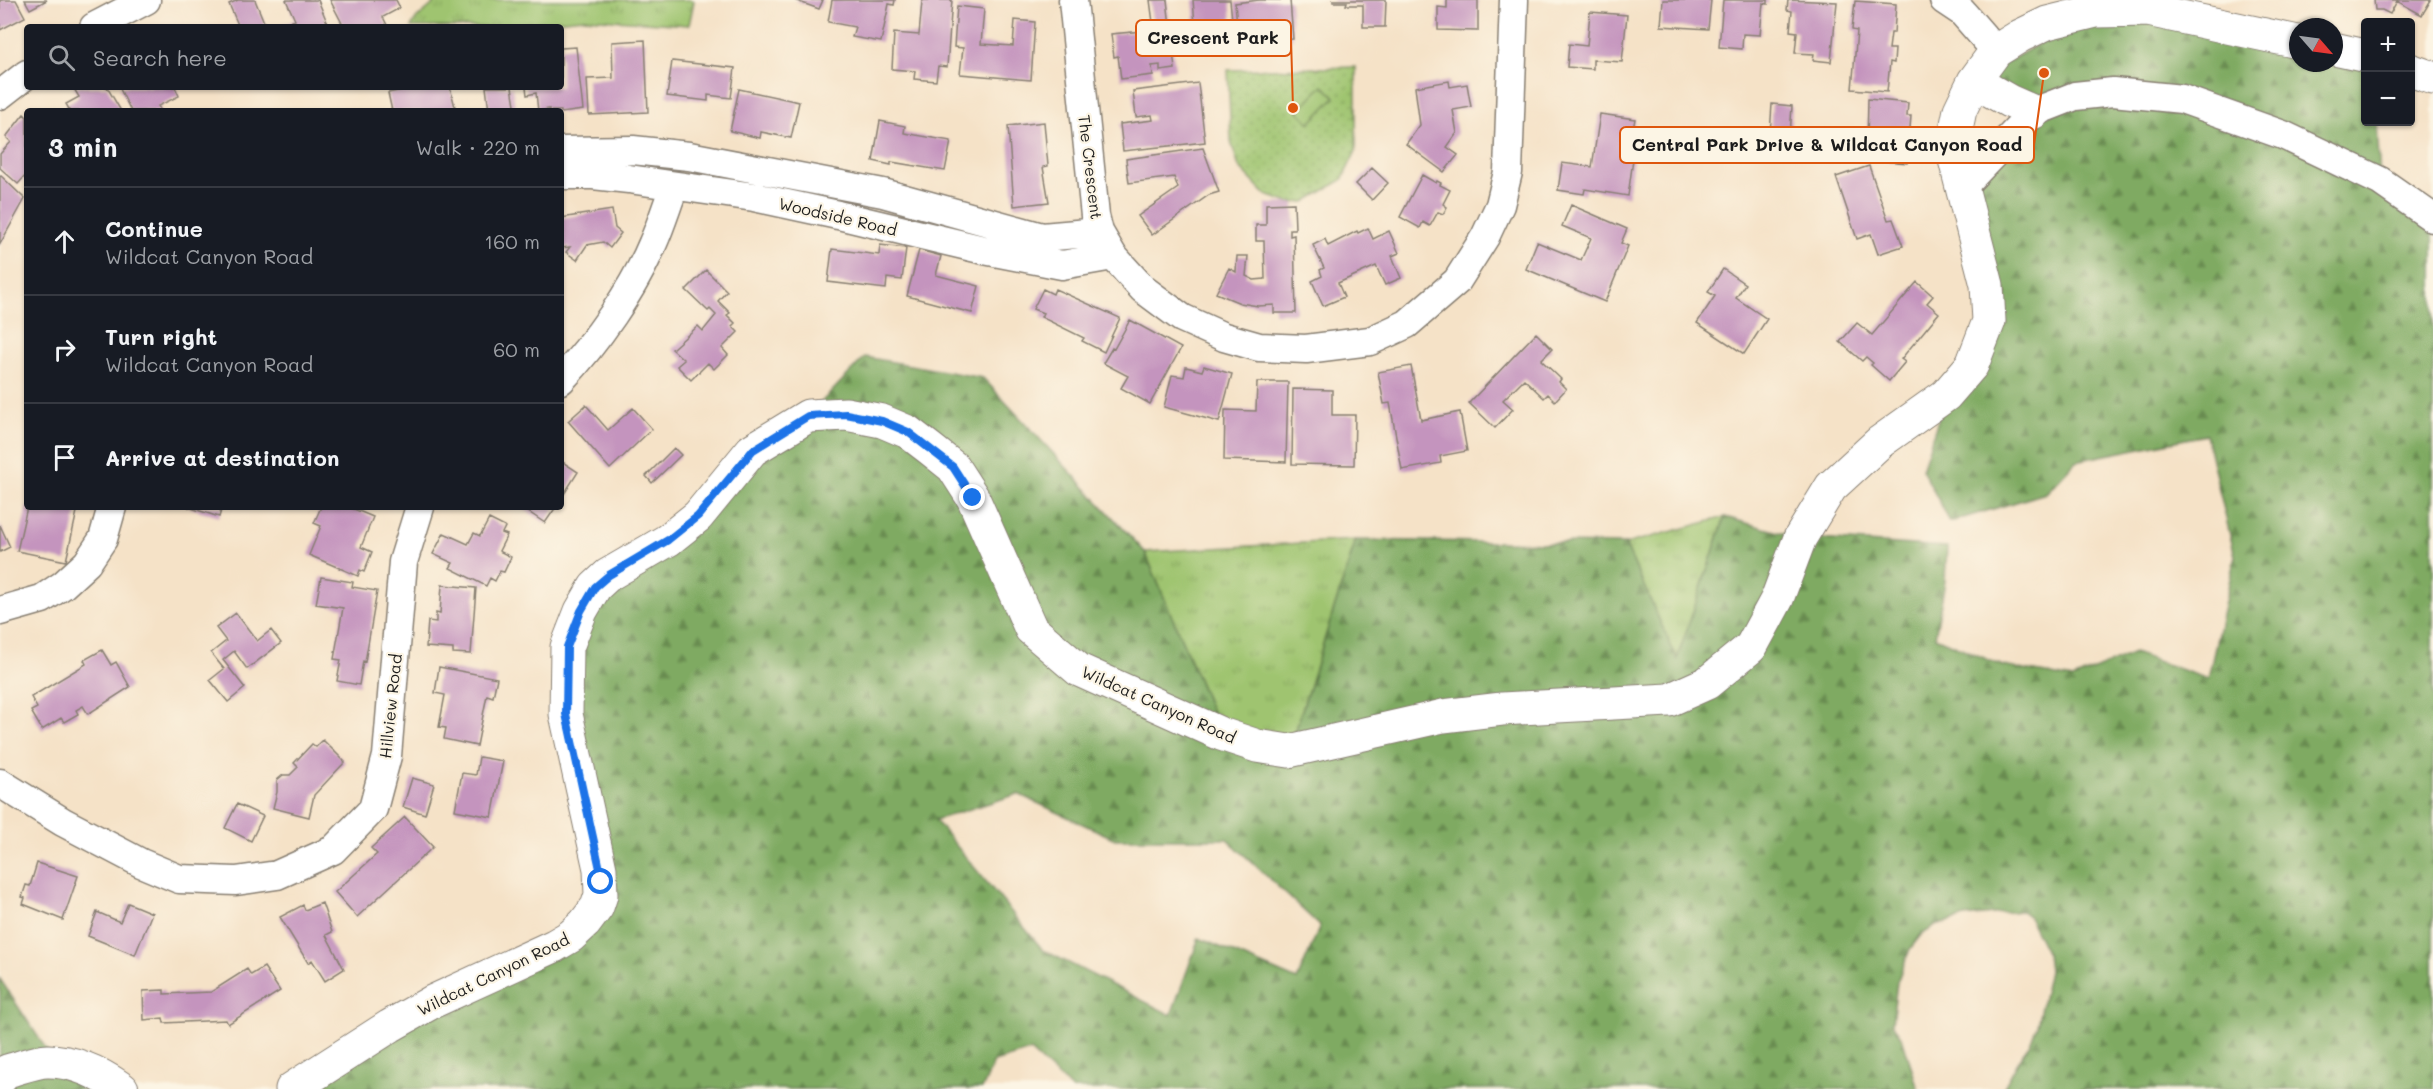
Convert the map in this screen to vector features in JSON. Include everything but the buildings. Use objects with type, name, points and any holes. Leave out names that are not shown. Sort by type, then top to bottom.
[{"type":"street","points":[[100,24],[146,0]]},
{"type":"street","name":"The Crescent","points":[[1072,0],[1094,205],[1106,244]]},
{"type":"street","points":[[1106,244],[1143,289],[1182,318],[1224,337],[1258,346],[1306,349],[1370,341],[1407,324],[1457,281],[1485,237],[1500,205],[1508,172],[1514,0]]},
{"type":"street","points":[[1944,0],[1962,12],[1996,51]]},
{"type":"street","name":"Wildcat Canyon Road","points":[[292,1089],[432,1002],[571,936],[597,908],[601,895],[600,869],[566,714],[567,647],[581,611],[595,587],[609,575],[668,540],[698,516],[753,450],[808,416],[846,414],[882,421],[908,432],[953,467],[973,498],[1031,629],[1079,670],[1221,734],[1257,746],[1289,751],[1443,716],[1502,710],[1669,700],[1707,683],[1751,647],[1777,599],[1800,538],[1831,487],[1880,442],[1946,394],[1972,365],[1989,321],[1987,285],[1952,148],[1960,110],[1974,81],[1996,51],[2047,23],[2096,11],[2148,10],[2289,40]]},
{"type":"street","points":[[2343,52],[2361,55]]},
{"type":"street","points":[[2415,72],[2433,78]]},
{"type":"street","points":[[0,95],[24,76]]},
{"type":"street","points":[[1974,81],[2009,102],[2034,112]]},
{"type":"street","points":[[1962,188],[2034,112],[2075,96],[2113,92],[2182,99],[2283,135],[2380,181],[2433,218]]},
{"type":"street","name":"Woodside Road","points":[[564,152],[633,150],[689,156],[883,193],[1042,237],[1106,244]]},
{"type":"street","name":"Woodside Road","points":[[564,175],[593,175],[764,199],[1062,266],[1106,244]]},
{"type":"street","points":[[564,377],[579,361],[632,285],[653,244],[674,187]]},
{"type":"street","points":[[0,611],[42,599],[63,585],[87,563],[103,539],[111,510]]},
{"type":"street","name":"Hillview Road","points":[[0,783],[63,822],[141,863],[179,879],[236,881],[277,875],[333,850],[373,809],[387,756],[403,562],[419,510]]},
{"type":"street","points":[[0,1079],[7,1071],[47,1061],[72,1065],[97,1073],[122,1089]]},
{"type":"green space","points":[[438,0],[694,1],[689,25],[584,18],[523,24],[413,24]]},
{"type":"green space","points":[[2096,11],[2289,41],[2289,72],[2343,72],[2343,61],[2361,57],[2361,126],[2377,126],[2380,181],[2433,218],[2433,1089],[2003,1089],[2030,1044],[2037,1025],[2049,971],[2047,954],[2028,916],[2021,911],[1965,917],[1937,925],[1921,935],[1910,949],[1897,982],[1892,1023],[1903,1040],[1918,1089],[1072,1089],[1030,1051],[994,1062],[982,1089],[293,1089],[597,907],[566,714],[581,611],[808,416],[865,357],[983,378],[1145,552],[1221,734],[1289,751],[1356,540],[1625,544],[1677,659],[1725,517],[1800,538],[1947,547],[1945,581],[1935,637],[2003,666],[2073,679],[2134,653],[2208,679],[2235,556],[2206,435],[2076,461],[2046,493],[1950,522],[1922,469],[1946,395],[1989,321],[1962,187],[2034,112],[1974,81]],"holes":[[[1018,794],[1115,839],[1227,839],[1320,926],[1297,980],[1199,938],[1171,1015],[1043,950],[935,820]]]},
{"type":"green space","points":[[1356,67],[1356,151],[1342,180],[1305,202],[1289,203],[1266,195],[1239,167],[1231,142],[1228,70]]},
{"type":"green space","points":[[1323,85],[1335,97],[1310,123],[1298,111]]},
{"type":"green space","points":[[1725,517],[1677,660],[1625,544]]},
{"type":"green space","points":[[1356,540],[1289,751],[1221,734],[1145,552]]},
{"type":"green space","points":[[0,979],[50,1055],[122,1089],[0,1089]]},
{"type":"place","name":"Central Park Drive & Wildcat Canyon Road","points":[[2044,73]]},
{"type":"place","name":"Crescent Park","points":[[1293,108]]},
{"type":"route","points":[[601,882],[566,714],[567,647],[581,611],[595,587],[609,575],[668,540],[698,516],[753,450],[808,416],[846,414],[882,421],[908,432],[953,467],[973,498]]}]
